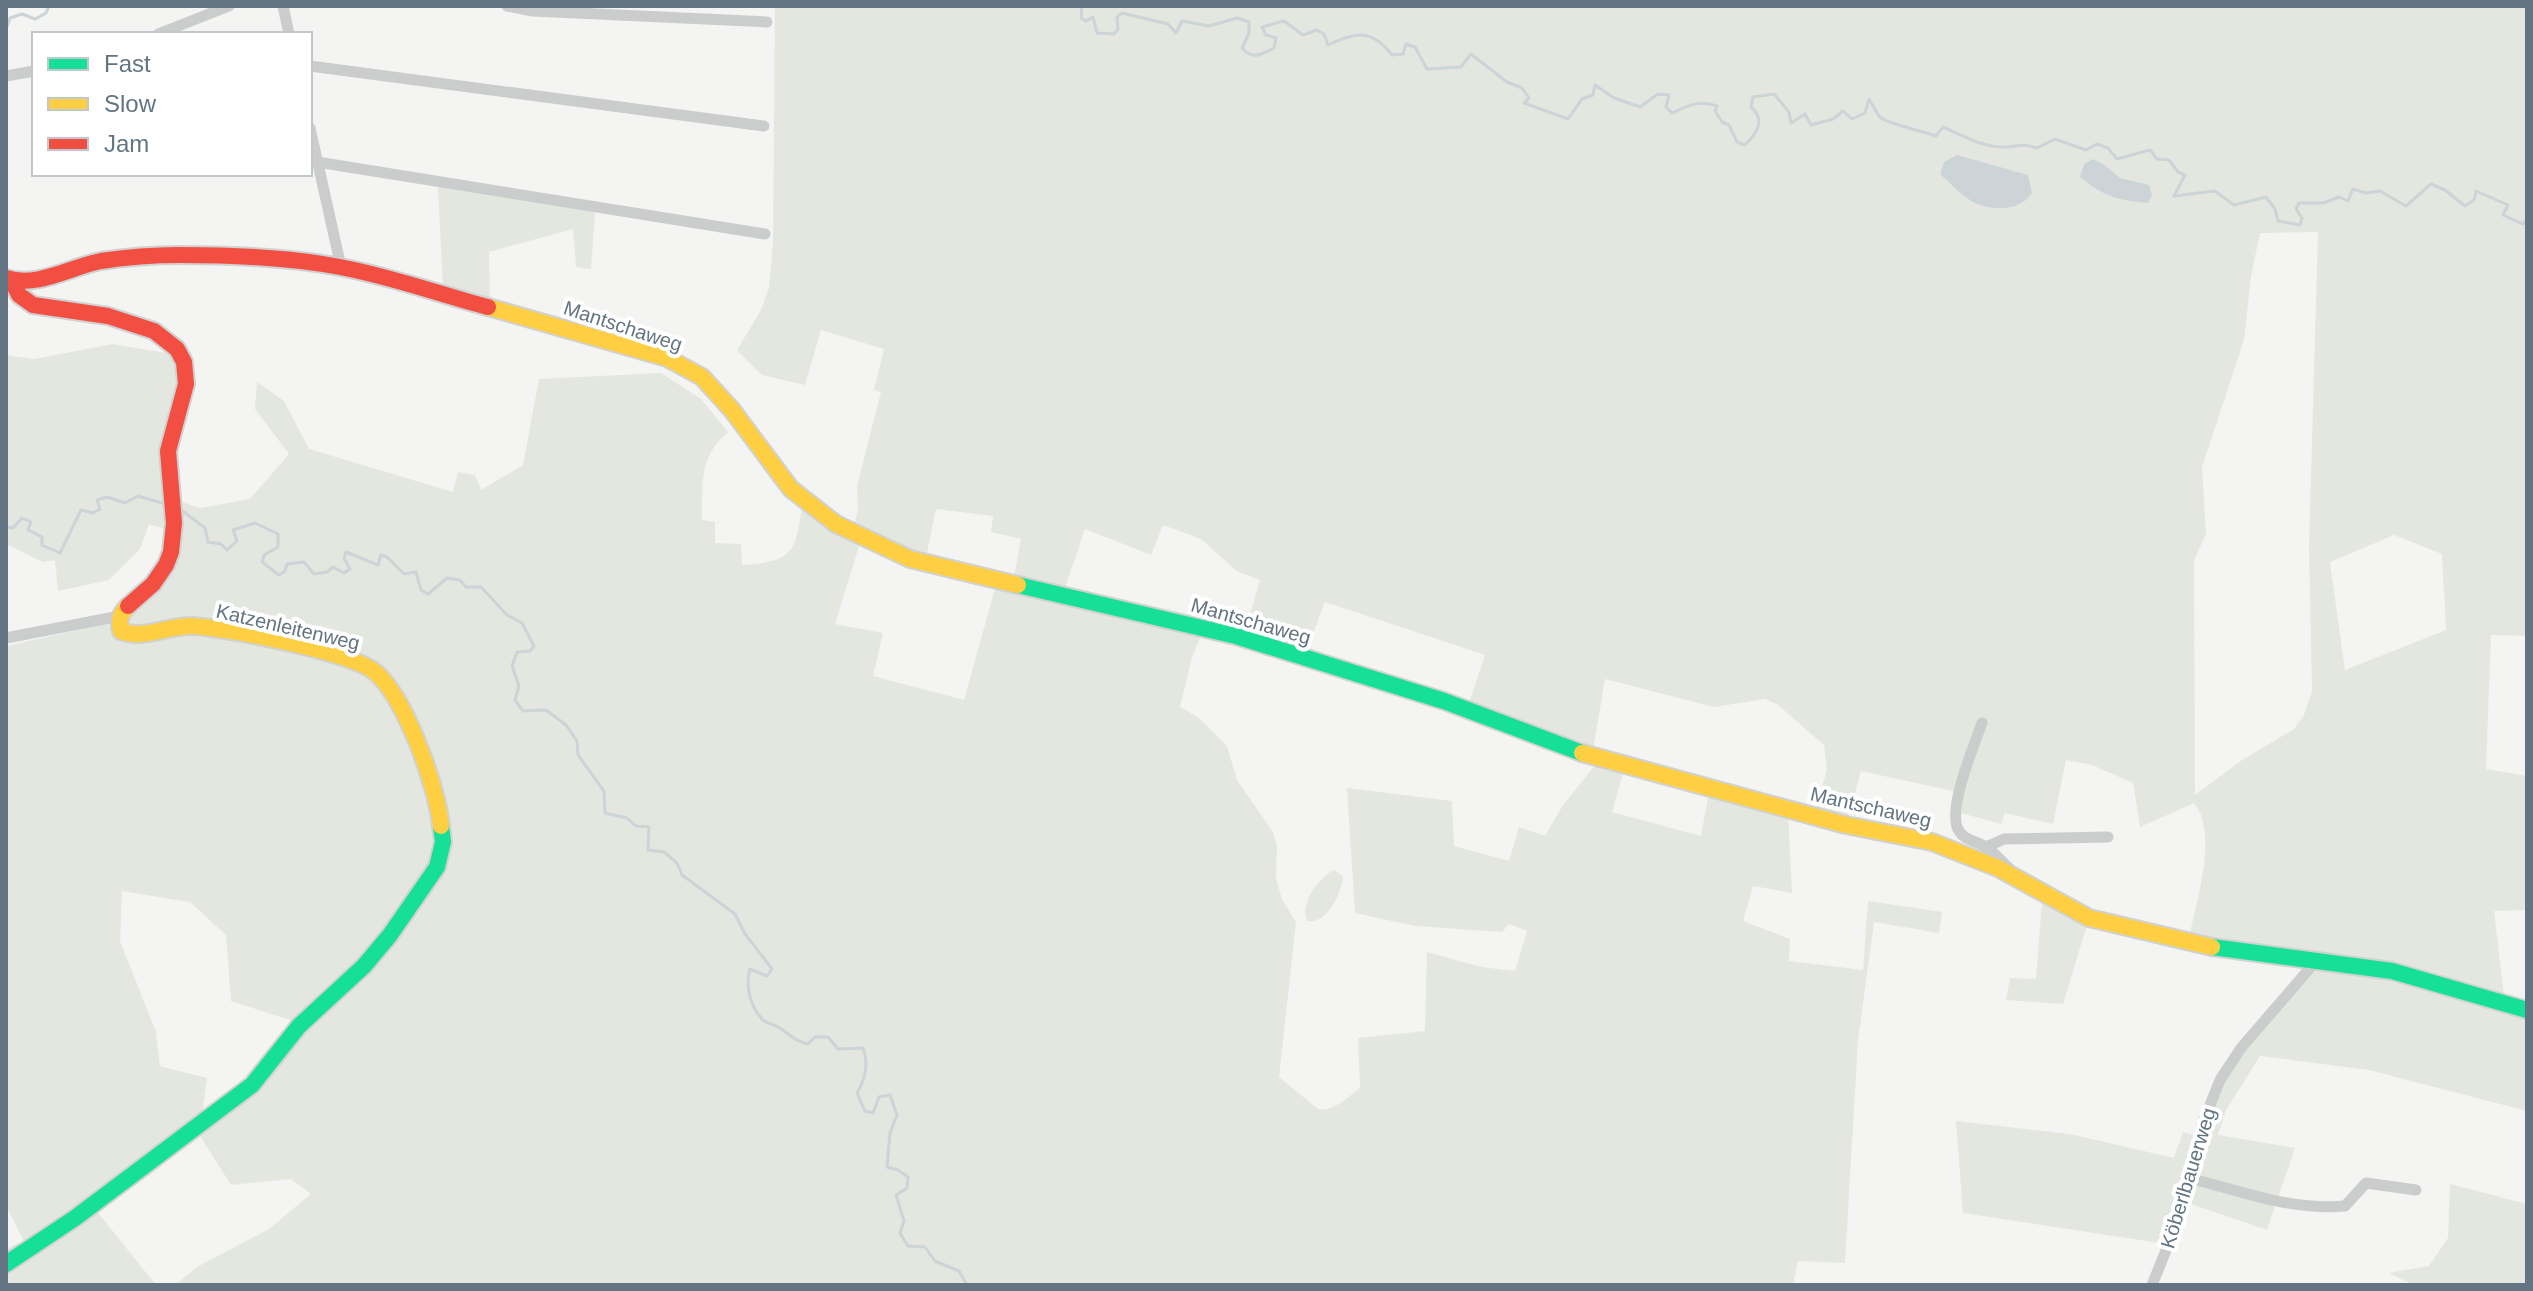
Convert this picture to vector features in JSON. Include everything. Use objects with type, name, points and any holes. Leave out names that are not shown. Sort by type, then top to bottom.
[{"type":"street","points":[[163,32],[229,6]]},
{"type":"street","points":[[283,6],[289,32]]},
{"type":"street","points":[[507,6],[533,11],[767,22]]},
{"type":"street","points":[[312,66],[764,126]]},
{"type":"street","points":[[6,76],[32,71]]},
{"type":"street","points":[[312,138],[341,267]]},
{"type":"street","points":[[317,162],[765,234]]},
{"type":"street","name":"Mantschaweg","points":[[8,280],[31,281],[112,259],[147,256],[280,259],[341,267],[609,340],[685,366],[702,377],[718,393],[776,471],[805,502],[851,533],[910,559],[1236,636],[1444,701],[1564,748],[1846,825],[1932,842],[1998,868],[2080,914],[2131,929],[2225,950],[2361,965],[2416,976],[2527,1010]]},
{"type":"street","points":[[6,638],[120,616],[162,571],[172,549],[168,443],[185,375],[177,349],[158,333],[129,322],[28,302],[20,297],[8,280]]},
{"type":"street","name":"Katzenleitenweg","points":[[6,1264],[100,1200],[252,1085],[299,1026],[364,966],[390,935],[437,867],[443,842],[438,799],[426,762],[392,693],[374,671],[342,656],[222,629],[189,626],[127,635],[119,629],[120,616]]},
{"type":"street","points":[[1966,839],[1958,829],[1955,813],[1982,723]]},
{"type":"street","points":[[1986,847],[2004,839],[2108,837]]},
{"type":"street","points":[[1932,842],[1966,839],[1986,847],[2027,885]]},
{"type":"street","name":"Köberlbauerweg","points":[[2152,1285],[2173,1233],[2202,1125],[2226,1069],[2255,1030],[2317,960]]},
{"type":"street","points":[[2190,1178],[2257,1196],[2321,1208],[2345,1206],[2366,1183],[2416,1190]]},
{"type":"shaded area","points":[[775,6],[2527,6],[2527,636],[2491,635],[2486,769],[2527,776],[2527,910],[2494,911],[2504,995],[2189,938],[2205,849],[2205,832],[2194,803],[2140,827],[2133,783],[2092,765],[2066,760],[2053,824],[2005,813],[2001,824],[1961,813],[1962,793],[1861,771],[1848,819],[1816,809],[1827,769],[1824,745],[1778,705],[1765,699],[1714,707],[1605,679],[1593,750],[1571,745],[1469,703],[1485,655],[1325,602],[1312,636],[1249,618],[1260,580],[1238,572],[1201,539],[1163,525],[1151,555],[1085,529],[1065,588],[1014,577],[1021,539],[991,532],[993,516],[936,509],[926,557],[854,527],[858,509],[857,486],[881,392],[874,390],[884,349],[821,330],[805,385],[762,375],[737,350],[761,310],[769,288],[773,242]],"holes":[[[2318,232],[2309,547],[2312,691],[2304,715],[2294,729],[2242,760],[2195,795],[2194,560],[2206,534],[2202,467],[2244,340],[2251,276],[2260,233]],[[2394,535],[2442,554],[2446,630],[2345,670],[2330,562]]]},
{"type":"shaded area","points":[[1957,155],[2028,175],[2032,193],[2021,203],[2006,208],[1975,203],[1940,174],[1944,162]]},
{"type":"shaded area","points":[[2093,159],[2120,178],[2149,185],[2152,195],[2148,203],[2112,196],[2080,177],[2084,164]]},
{"type":"shaded area","points":[[438,187],[592,209],[595,213],[591,269],[576,267],[573,229],[489,252],[490,301],[443,288]]},
{"type":"shaded area","points":[[113,344],[172,354],[178,360],[179,395],[171,531],[149,524],[140,549],[109,580],[58,591],[55,560],[43,562],[6,544],[6,355],[34,359]]},
{"type":"shaded area","points":[[661,373],[701,399],[728,432],[711,452],[704,472],[702,520],[715,522],[715,543],[741,544],[742,565],[772,561],[794,545],[802,506],[860,543],[835,624],[883,633],[873,676],[964,700],[994,592],[1000,586],[1202,633],[1192,657],[1180,707],[1199,718],[1227,746],[1237,780],[1273,832],[1277,846],[1276,879],[1282,899],[1296,922],[1279,1077],[1318,1109],[1335,1106],[1360,1088],[1358,1038],[1425,1031],[1427,952],[1481,967],[1515,971],[1527,931],[1509,924],[1502,932],[1415,926],[1355,913],[1347,788],[1452,801],[1454,846],[1509,861],[1519,827],[1545,836],[1563,805],[1597,763],[1624,770],[1612,812],[1701,836],[1709,792],[1788,813],[1792,893],[1753,886],[1743,921],[1790,939],[1789,961],[1863,970],[1868,901],[1942,912],[1939,933],[1874,922],[1858,1040],[1845,1263],[1798,1261],[1793,1285],[175,1285],[197,1267],[269,1229],[311,1194],[291,1179],[231,1185],[198,1133],[95,1209],[156,1285],[6,1285],[6,1249],[24,1241],[6,1206],[6,646],[110,623],[115,637],[178,634],[127,627],[125,619],[158,585],[176,500],[200,508],[250,499],[289,454],[255,409],[257,382],[284,401],[309,449],[453,492],[458,472],[475,475],[481,490],[523,465],[539,379]],"holes":[[[122,891],[190,902],[226,935],[231,1001],[293,1021],[280,1044],[232,1098],[202,1114],[207,1078],[160,1066],[156,1032],[120,941]]]},
{"type":"shaded area","points":[[1334,870],[1343,876],[1336,899],[1321,918],[1307,921],[1308,899],[1322,879]]},
{"type":"shaded area","points":[[2042,900],[2088,922],[2063,1004],[2006,1000],[2010,978],[2036,979]]},
{"type":"shaded area","points":[[2317,967],[2366,972],[2527,1015],[2527,1111],[2369,1070],[2260,1056],[2226,1110],[2218,1135],[2295,1148],[2267,1230],[2188,1203],[2199,1142],[2229,1070]]},
{"type":"shaded area","points":[[1956,1121],[2070,1134],[2174,1158],[2183,1132],[2193,1135],[2185,1178],[2166,1244],[1963,1213]]},
{"type":"shaded area","points":[[2450,1184],[2527,1204],[2527,1285],[2414,1285],[2389,1273],[2429,1266],[2448,1238]]},
{"type":"waterway","points":[[6,29],[10,18],[22,14],[35,19],[46,13],[49,6]]},
{"type":"waterway","points":[[1082,6],[1081,18],[1086,21],[1093,17],[1097,33],[1114,34],[1118,29],[1117,17],[1122,13],[1168,24],[1176,33],[1182,21],[1209,26],[1237,18],[1249,22],[1249,33],[1242,48],[1253,55],[1274,48],[1276,38],[1266,35],[1262,27],[1284,21],[1303,35],[1317,30],[1324,34],[1328,45],[1346,37],[1362,35],[1377,40],[1392,55],[1403,54],[1406,44],[1415,47],[1427,69],[1461,67],[1471,54],[1507,82],[1522,88],[1529,98],[1524,103],[1568,119],[1582,99],[1593,95],[1595,85],[1614,98],[1640,107],[1658,94],[1669,95],[1666,107],[1672,113],[1700,103],[1717,106],[1715,111],[1722,122],[1729,125],[1737,142],[1745,145],[1759,122],[1751,107],[1753,97],[1774,94],[1789,112],[1791,123],[1805,114],[1811,125],[1833,119],[1843,111],[1852,119],[1865,113],[1869,99],[1883,119],[1936,136],[1943,127],[1997,147],[2024,145],[2037,148],[2055,139],[2086,150],[2097,144],[2108,148],[2117,159],[2150,150],[2157,159],[2169,160],[2178,172],[2185,175],[2174,196],[2215,191],[2234,205],[2266,197],[2275,209],[2278,221],[2300,225],[2302,218],[2296,209],[2299,203],[2323,203],[2339,197],[2348,201],[2353,189],[2366,193],[2380,191],[2406,206],[2431,184],[2445,190],[2465,206],[2474,200],[2476,191],[2508,205],[2503,215],[2523,224],[2527,218]]},
{"type":"waterway","points":[[6,527],[13,528],[22,518],[31,522],[28,530],[42,537],[42,545],[60,553],[81,510],[93,513],[100,509],[97,500],[107,497],[125,503],[138,496],[165,504]]},
{"type":"waterway","points":[[180,509],[205,528],[208,542],[221,544],[227,550],[237,541],[233,530],[255,523],[278,534],[278,547],[264,555],[262,562],[279,575],[285,571],[287,564],[304,562],[314,574],[327,572],[333,567],[344,573],[350,569],[344,558],[346,552],[378,565],[381,555],[404,574],[416,572],[421,590],[428,594],[447,578],[460,580],[466,587],[481,587],[507,615],[522,623],[534,646],[530,651],[517,652],[512,666],[519,686],[515,700],[523,711],[546,710],[566,725],[577,741],[578,755],[604,791],[605,813],[627,818],[636,826],[649,827],[648,850],[664,852],[677,863],[682,875],[735,914],[745,934],[772,969],[767,976],[750,969],[748,988],[762,1019],[803,1043],[808,1044],[815,1037],[828,1037],[838,1049],[863,1048],[866,1071],[857,1093],[865,1111],[873,1113],[879,1097],[890,1095],[897,1115],[890,1133],[887,1167],[908,1177],[907,1188],[896,1195],[904,1221],[900,1233],[908,1246],[925,1247],[935,1261],[959,1271],[967,1285]]},
{"type":"traffic: fast","points":[[1018,585],[1236,636],[1444,701],[1582,753]]},
{"type":"traffic: fast","points":[[6,1264],[75,1218],[252,1085],[299,1026],[364,966],[390,935],[437,867],[443,842],[441,826]]},
{"type":"traffic: fast","points":[[2212,947],[2392,971],[2527,1010]]},
{"type":"traffic: slow","points":[[488,307],[667,358],[702,377],[732,410],[791,489],[836,524],[910,559],[1018,585]]},
{"type":"traffic: slow","points":[[128,606],[121,615],[121,631],[138,634],[193,626],[232,631],[316,649],[362,664],[375,672],[397,701],[418,743],[441,826]]},
{"type":"traffic: slow","points":[[1582,753],[1846,825],[1932,842],[1998,868],[2089,918],[2212,947]]},
{"type":"traffic: jam","points":[[6,278],[42,279],[101,261],[140,256],[260,257],[358,271],[488,307]]},
{"type":"traffic: jam","points":[[12,281],[19,295],[33,305],[108,316],[154,331],[177,349],[184,362],[186,384],[168,451],[174,523],[171,552],[153,584],[128,606]]}]
